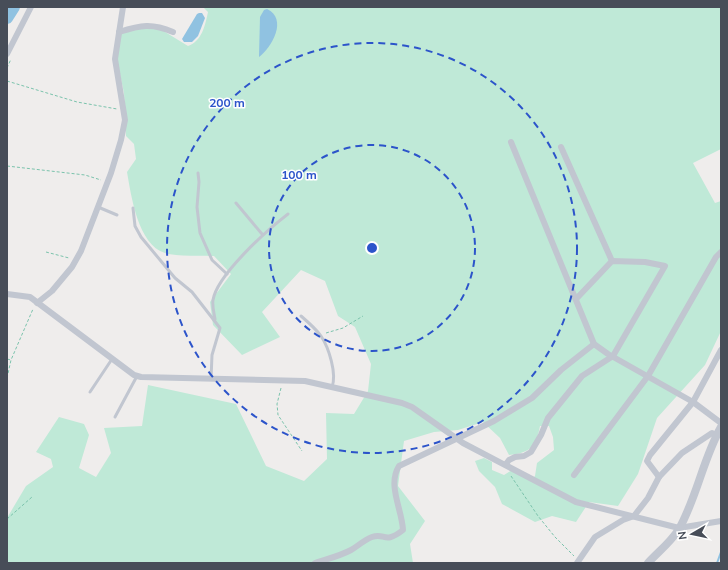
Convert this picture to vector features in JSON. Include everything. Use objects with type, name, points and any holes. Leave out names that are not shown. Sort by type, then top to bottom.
[{"type":"street","points":[[9,56],[31,7]]},
{"type":"street","points":[[36,303],[52,291],[81,251],[122,140],[125,120],[122,110],[115,59],[123,7]]},
{"type":"street","points":[[119,32],[146,26],[157,26],[173,32]]},
{"type":"street","points":[[511,142],[577,298],[594,344],[693,402],[721,423]]},
{"type":"street","points":[[561,146],[612,261]]},
{"type":"street","points":[[574,475],[648,376],[716,257],[721,252]]},
{"type":"street","points":[[506,464],[509,460],[515,457],[524,456],[532,452],[548,418],[582,376],[613,356],[665,266],[645,262],[612,261],[577,298]]},
{"type":"street","points":[[7,294],[30,297],[36,303],[137,376],[305,381],[332,387],[412,407],[456,439],[576,502],[679,528],[721,521]]},
{"type":"street","points":[[315,563],[350,551],[371,537],[377,536],[387,539],[394,537],[403,530],[395,488],[396,470],[402,463],[494,421],[532,398],[562,370],[594,344]]},
{"type":"street","points":[[659,477],[647,461],[650,455],[693,402],[721,350]]},
{"type":"street","points":[[648,563],[670,541],[679,528],[721,427]]},
{"type":"street","points":[[577,562],[595,537],[623,520],[634,516],[648,498],[659,477],[682,454],[712,433],[717,435]]},
{"type":"lane","points":[[198,173],[199,182],[196,208],[200,233],[212,260],[227,274]]},
{"type":"lane","points":[[236,203],[262,234]]},
{"type":"lane","points":[[98,206],[117,215]]},
{"type":"lane","points":[[133,208],[135,226],[141,237],[175,278],[192,292],[220,328],[212,355],[211,379]]},
{"type":"lane","points":[[215,320],[213,300],[217,289],[227,274],[262,234],[288,214]]},
{"type":"lane","points":[[302,316],[321,336],[332,363],[334,375],[332,387]]},
{"type":"lane","points":[[90,392],[112,359]]},
{"type":"lane","points":[[114,418],[137,376]]},
{"type":"path","points":[[7,68],[9,56]]},
{"type":"path","points":[[7,81],[77,102],[122,110]]},
{"type":"path","points":[[7,166],[96,177],[107,183]]},
{"type":"path","points":[[46,252],[75,261]]},
{"type":"path","points":[[7,378],[11,360],[36,303]]},
{"type":"path","points":[[321,336],[343,328],[364,316]]},
{"type":"path","points":[[7,359],[11,360]]},
{"type":"path","points":[[282,381],[277,411],[302,451]]},
{"type":"path","points":[[512,476],[538,516],[577,562]]},
{"type":"path","points":[[7,518],[32,497]]},
{"type":"green space","points":[[203,7],[721,7],[721,149],[693,163],[715,203],[721,201],[721,331],[705,365],[657,418],[638,474],[618,506],[589,502],[576,522],[552,516],[535,522],[502,504],[495,487],[479,471],[475,461],[484,458],[492,462],[492,470],[504,475],[512,470],[531,480],[535,476],[537,463],[554,450],[553,437],[549,426],[540,426],[534,444],[531,448],[522,453],[509,455],[500,438],[483,422],[458,430],[434,432],[404,441],[398,486],[425,521],[410,544],[413,563],[7,563],[7,518],[26,486],[53,467],[51,459],[36,452],[59,417],[84,424],[89,435],[79,468],[96,477],[111,453],[104,428],[142,426],[148,385],[236,404],[266,466],[304,481],[327,459],[326,413],[354,414],[368,391],[371,364],[355,327],[338,316],[325,281],[301,270],[262,312],[280,337],[242,355],[213,325],[210,302],[231,274],[214,256],[165,253],[156,248],[148,240],[142,230],[137,218],[127,172],[136,159],[134,144],[126,136],[124,93],[117,60],[120,33],[132,29],[157,27],[188,46],[197,41],[204,28],[208,12]]},
{"type":"water","points":[[267,9],[276,19],[276,33],[269,47],[259,57],[260,17],[264,10]]},
{"type":"water","points":[[199,13],[202,13],[205,18],[198,36],[192,42],[184,42],[182,39]]},
{"type":"waterway","points":[[7,18],[14,7]]},
{"type":"waterway","points":[[717,563],[721,552]]}]
